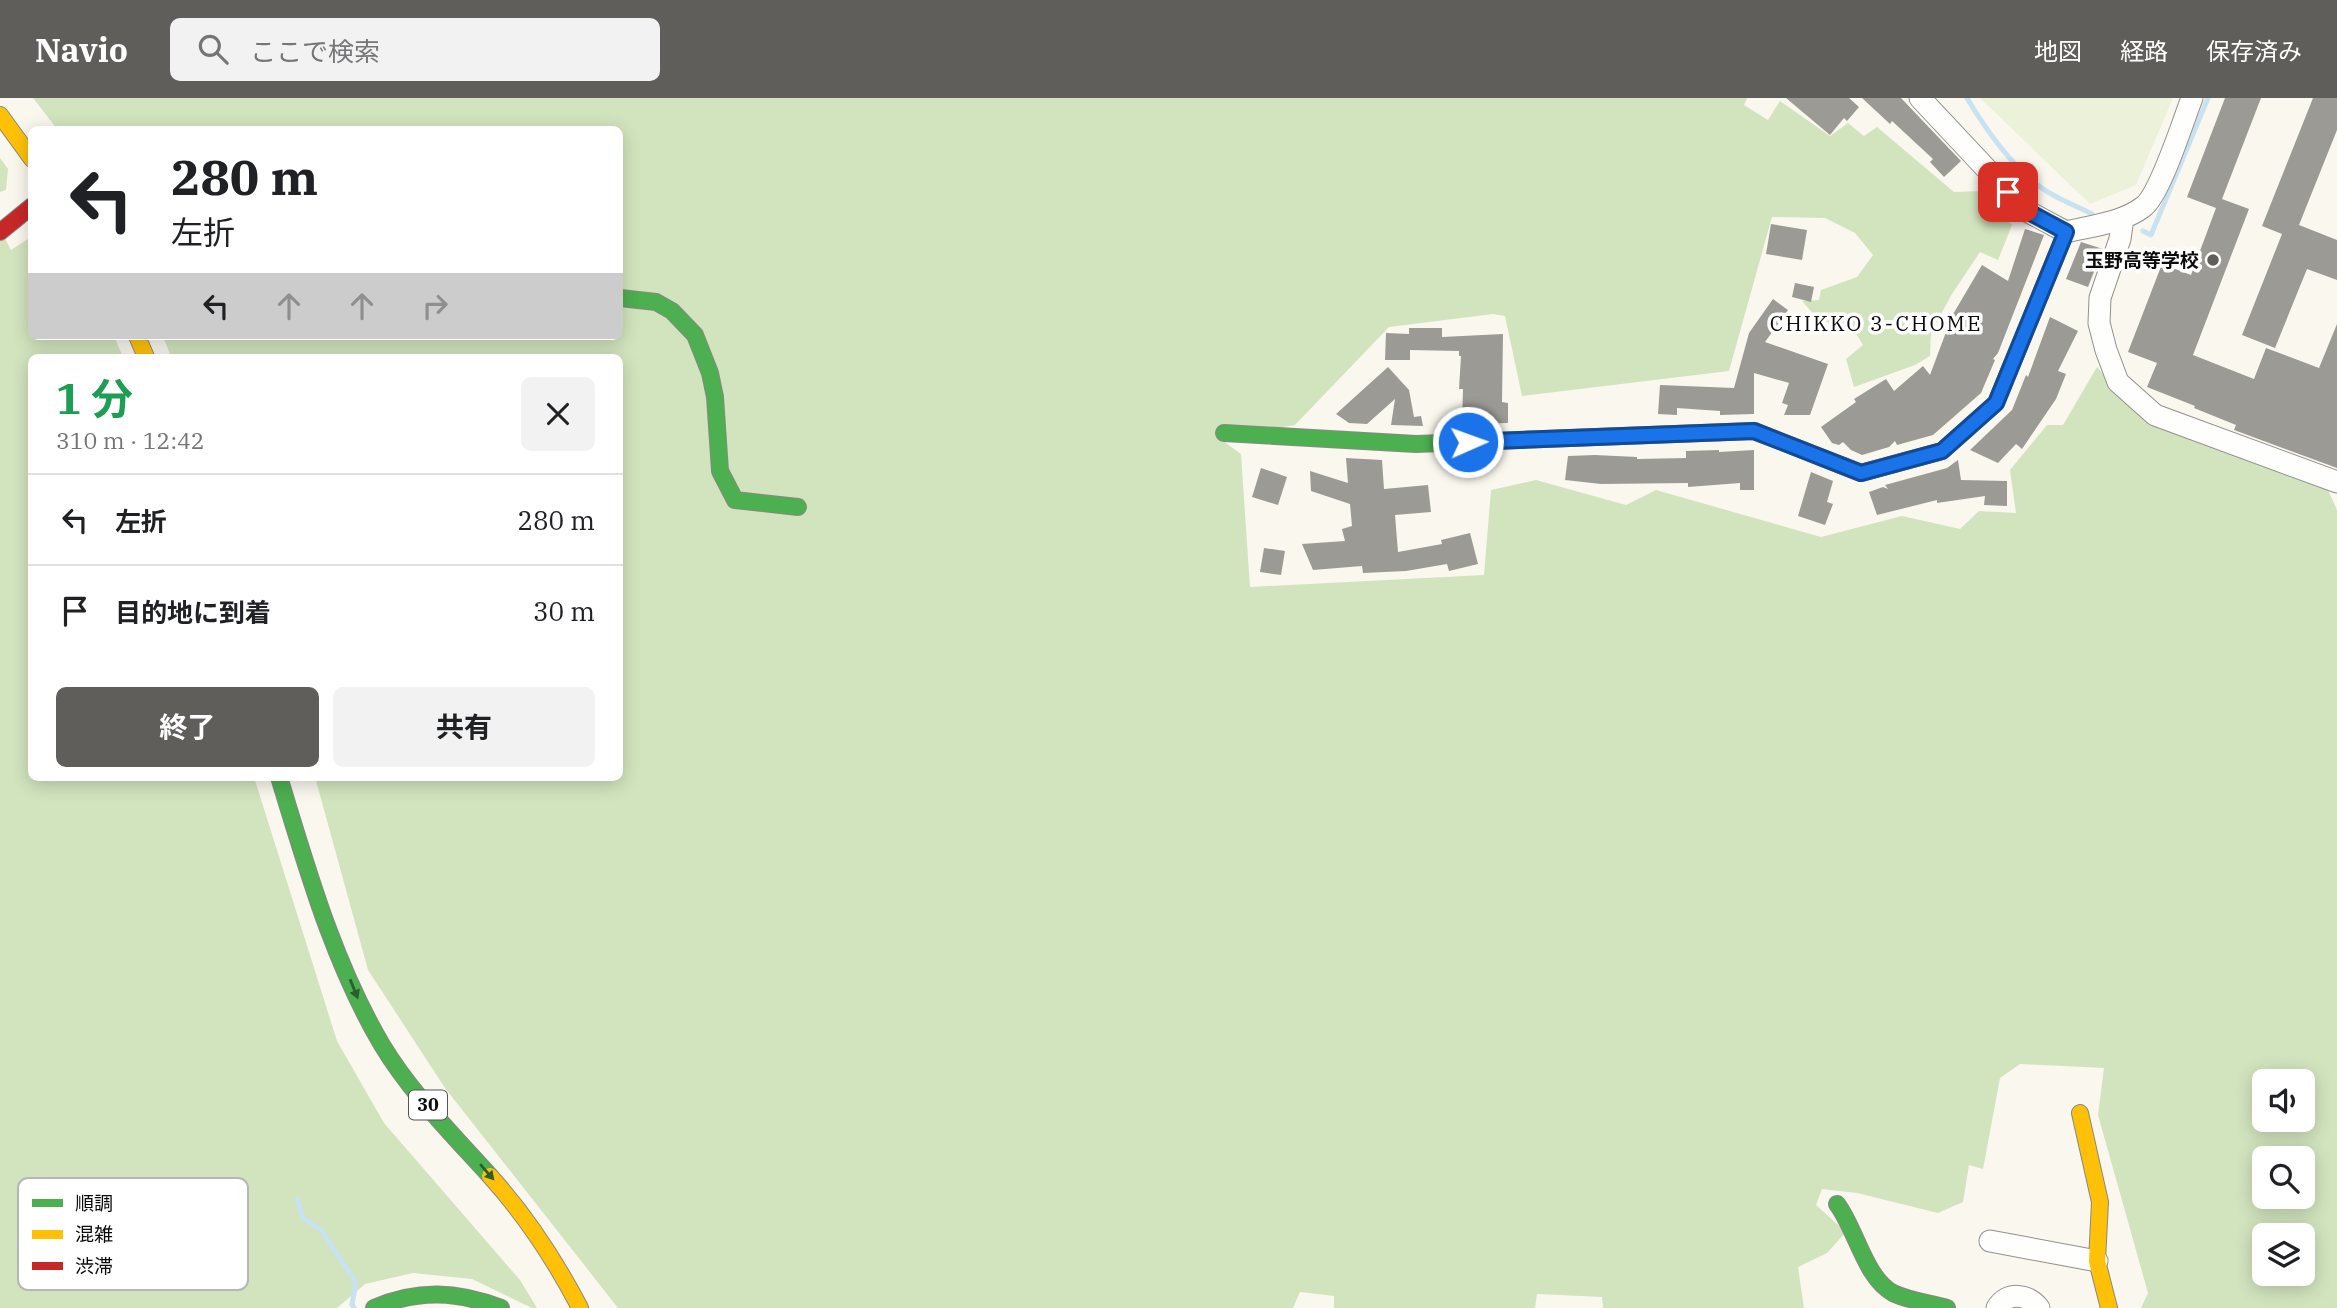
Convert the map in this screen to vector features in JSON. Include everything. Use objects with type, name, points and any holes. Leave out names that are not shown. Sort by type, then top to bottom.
[{"type":"main road","points":[[0,115],[28,154]]},
{"type":"main road","points":[[0,232],[28,209]]},
{"type":"main road","points":[[1224,433],[1416,444],[1754,431],[1861,473],[1942,451],[1996,403],[2066,232]]},
{"type":"main road","points":[[623,298],[656,302],[672,311],[695,335],[710,373],[715,397],[720,471],[735,500],[798,507]]},
{"type":"main road","name":"30","points":[[280,781],[311,880],[361,1004],[383,1046],[412,1085],[536,1232],[561,1270],[580,1308]]},
{"type":"main road","name":"30","points":[[311,880],[328,958],[354,1027]]},
{"type":"main road","points":[[2080,1113],[2100,1202],[2097,1261],[2109,1308]]},
{"type":"main road","points":[[1837,1204],[1846,1213],[1877,1281],[1890,1291],[1947,1308]]},
{"type":"main road","points":[[374,1308],[410,1295],[436,1291],[458,1293],[501,1308]]},
{"type":"street","points":[[1920,98],[2025,210],[2066,232],[2123,218],[2146,206],[2155,191],[2192,98]]},
{"type":"street","points":[[2123,218],[2120,239],[2100,298],[2099,323],[2118,382],[2155,415],[2337,482]]},
{"type":"street","points":[[1990,1241],[2097,1261]]},
{"type":"street","points":[[1997,1308],[2001,1301],[2015,1296],[2032,1300],[2039,1308]]},
{"type":"green space","points":[[33,98],[1747,98],[1744,105],[1768,120],[1780,101],[1830,136],[1848,123],[1864,136],[1877,127],[1954,192],[1982,191],[2012,225],[1998,260],[1980,252],[1952,294],[1931,332],[1930,356],[1915,365],[1854,387],[1846,359],[1863,345],[1857,335],[1816,317],[1802,301],[1819,300],[1821,290],[1857,277],[1873,255],[1855,233],[1825,218],[1772,217],[1729,371],[1522,396],[1505,316],[1493,314],[1389,327],[1295,425],[1219,438],[1241,454],[1250,587],[1484,575],[1491,490],[1536,480],[1626,505],[1656,490],[1821,537],[1902,516],[1960,529],[1979,511],[2016,513],[2010,470],[2047,425],[2063,425],[2097,367],[2141,417],[2327,488],[2337,510],[2337,1308],[2141,1308],[2148,1293],[2098,1115],[2104,1068],[2020,1064],[2000,1078],[1983,1169],[1969,1165],[1963,1202],[1938,1213],[1857,1193],[1822,1189],[1816,1205],[1846,1232],[1827,1253],[1798,1267],[1804,1308],[1603,1308],[1602,1297],[1537,1294],[1535,1308],[1334,1308],[1334,1296],[1300,1292],[1293,1308],[618,1308],[445,1088],[368,970],[316,781],[623,781],[623,354],[170,354],[165,340],[623,340],[623,126],[55,126]]},
{"type":"green space","points":[[1980,98],[2173,98],[2136,185],[2090,204]]},
{"type":"green space","points":[[0,158],[8,169],[6,190],[0,192]]},
{"type":"green space","points":[[0,229],[11,250],[28,239],[28,340],[116,340],[122,354],[28,354],[28,781],[255,781],[337,1041],[384,1123],[520,1280],[537,1308],[472,1279],[413,1273],[365,1284],[337,1308],[0,1308]]},
{"type":"building","points":[[1786,98],[1849,98],[1859,107],[1847,121],[1844,118],[1830,135]]},
{"type":"building","points":[[1862,98],[1901,98],[1961,161],[1944,177],[1930,162],[1933,159],[1892,121],[1890,124]]},
{"type":"building","points":[[2225,98],[2261,98],[2222,199],[2249,209],[2193,355],[2254,379],[2266,348],[2319,368],[2337,324],[2337,468],[2234,430],[2236,425],[2147,387],[2157,363],[2128,352],[2162,264],[2191,275],[2216,208],[2187,197]]},
{"type":"building","points":[[2313,98],[2337,98],[2337,130],[2299,225],[2337,240],[2337,280],[2307,269],[2275,348],[2242,335],[2282,234],[2262,226]]},
{"type":"building","points":[[1771,224],[1807,230],[1802,260],[1766,254]]},
{"type":"building","points":[[2025,229],[2044,235],[1981,393],[1933,435],[1897,445],[1895,441],[1889,447],[1862,455],[1843,442],[1839,445],[1832,443],[1821,427],[1856,402],[1854,399],[1886,379],[1894,391],[1923,366],[1930,375],[1952,316],[1982,265],[2008,281]]},
{"type":"building","points":[[2081,242],[2103,249],[2088,287],[2066,279]]},
{"type":"building","points":[[1795,283],[1814,287],[1811,302],[1792,297]]},
{"type":"building","points":[[1773,299],[1788,310],[1765,342],[1828,364],[1810,415],[1784,415],[1788,405],[1782,403],[1789,383],[1754,373],[1754,414],[1720,415],[1720,411],[1677,408],[1677,415],[1658,414],[1660,385],[1734,388],[1749,333]]},
{"type":"building","points":[[2050,317],[2078,331],[2058,371],[2066,374],[2056,399],[2022,449],[2016,444],[1998,463],[1970,450],[2012,410],[2026,375],[2028,377]]},
{"type":"building","points":[[1409,328],[1442,328],[1442,337],[1503,334],[1502,402],[1508,403],[1508,423],[1462,424],[1463,389],[1459,389],[1459,351],[1410,350],[1410,360],[1385,360],[1386,333],[1409,334]]},
{"type":"building","points":[[1388,367],[1409,390],[1414,417],[1421,416],[1423,426],[1391,425],[1395,399],[1367,424],[1349,423],[1336,414]]},
{"type":"building","points":[[1754,450],[1754,490],[1740,490],[1740,483],[1688,487],[1688,483],[1601,484],[1565,480],[1568,456],[1686,458],[1686,451]]},
{"type":"building","points":[[1346,458],[1382,460],[1384,489],[1428,485],[1431,512],[1395,515],[1398,552],[1442,544],[1441,540],[1470,533],[1478,564],[1449,571],[1447,564],[1406,571],[1363,573],[1362,566],[1313,570],[1302,544],[1345,541],[1342,529],[1352,526],[1350,504],[1311,491],[1310,471],[1348,483]]},
{"type":"building","points":[[1958,460],[1961,480],[2007,481],[2007,506],[1984,505],[1985,496],[1937,503],[1937,500],[1877,515],[1869,492],[1883,487],[1888,489],[1885,485],[1947,468]]},
{"type":"building","points":[[1261,468],[1287,477],[1278,505],[1252,497]]},
{"type":"building","points":[[1811,472],[1833,481],[1827,502],[1833,504],[1825,525],[1798,516]]},
{"type":"building","points":[[1264,548],[1285,551],[1281,575],[1260,572]]},
{"type":"waterway","points":[[1967,98],[1999,145],[2028,177],[2051,194],[2092,214]]},
{"type":"waterway","points":[[2143,231],[2151,235],[2208,98]]},
{"type":"waterway","points":[[297,1199],[303,1218],[322,1231],[356,1283],[352,1304],[354,1308]]},
{"type":"traffic: fast","points":[[1224,433],[1416,444],[1754,431],[1861,473],[1942,451],[1996,403],[2066,232]]},
{"type":"traffic: fast","points":[[623,298],[656,302],[672,311],[695,335],[710,373],[715,397],[720,471],[735,500],[798,507]]},
{"type":"traffic: fast","points":[[280,781],[335,948],[365,1013],[393,1063],[406,1080],[490,1176]]},
{"type":"traffic: fast","points":[[1837,1204],[1868,1265],[1883,1286],[1899,1296],[1947,1308]]},
{"type":"traffic: fast","points":[[374,1308],[406,1298],[438,1294],[469,1298],[501,1308]]},
{"type":"traffic: slow","points":[[0,115],[28,154]]},
{"type":"traffic: slow","points":[[139,340],[145,354]]},
{"type":"traffic: slow","points":[[2080,1113],[2100,1202],[2097,1261],[2109,1308]]},
{"type":"traffic: slow","points":[[490,1176],[539,1239],[580,1308]]},
{"type":"traffic: jam","points":[[0,232],[28,209]]},
{"type":"place","name":"玉野高等学校","points":[[2213,260]]},
{"type":"district","name":"CHIKKO 3-CHOME","points":[[1876,324]]},
{"type":"route","points":[[1468,442],[1754,431],[1861,473],[1942,451],[1996,403],[2066,232],[2025,210],[2008,192]]}]
